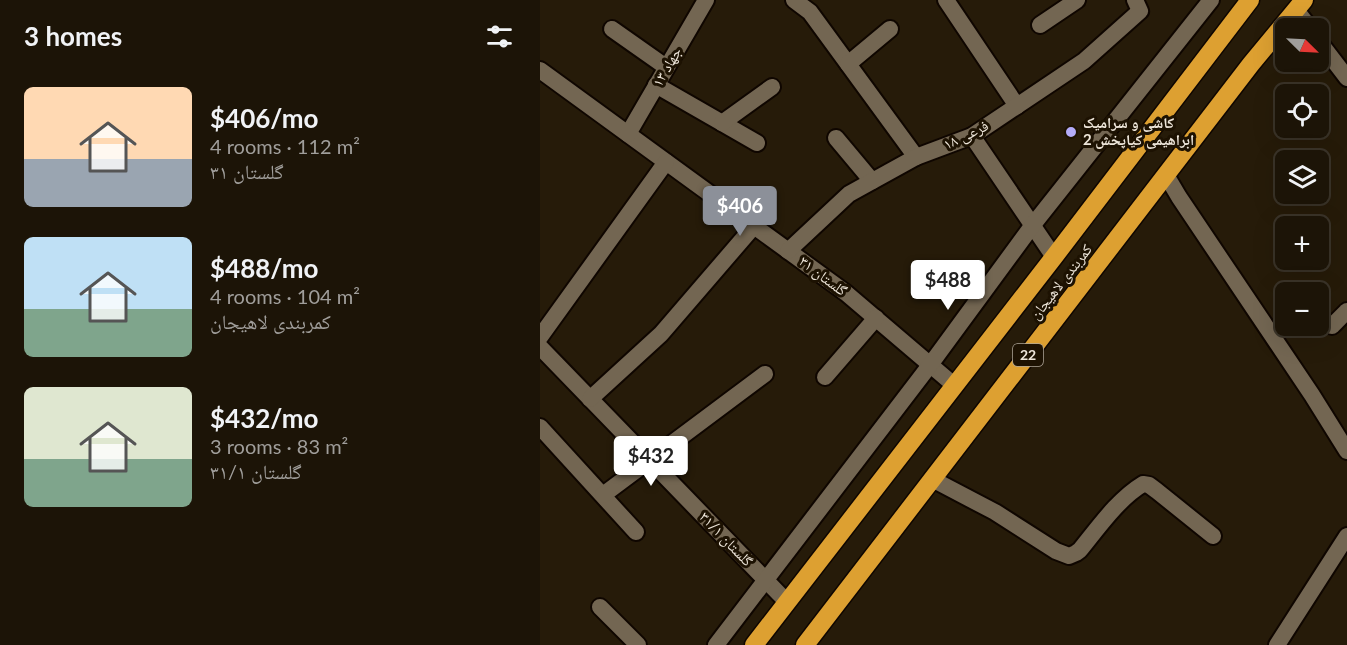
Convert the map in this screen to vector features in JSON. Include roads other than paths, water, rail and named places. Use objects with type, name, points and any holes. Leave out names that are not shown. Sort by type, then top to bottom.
[{"type":"highway","name":"کمربندی لاهیجان","points":[[754,645],[1054,258],[1250,0]]},
{"type":"highway","name":"کمربندی لاهیجان","points":[[805,645],[1251,64],[1300,5]]},
{"type":"street","name":"جهاد ۱۳","points":[[628,134],[705,0]]},
{"type":"street","points":[[794,0],[810,12],[916,157]]},
{"type":"street","points":[[946,0],[1017,106]]},
{"type":"street","points":[[1040,25],[1077,0]]},
{"type":"street","points":[[716,645],[1032,226],[1211,0]]},
{"type":"street","name":"فرعی ۱۸","points":[[788,250],[849,194],[916,157],[972,136],[1084,62],[1138,5]]},
{"type":"street","points":[[612,29],[666,67]]},
{"type":"street","points":[[848,64],[890,29]]},
{"type":"street","points":[[1329,54],[1347,78]]},
{"type":"street","name":"گلستان ۳۱","points":[[540,70],[846,293],[954,385]]},
{"type":"street","points":[[656,85],[757,143]]},
{"type":"street","points":[[722,123],[772,87]]},
{"type":"street","points":[[972,136],[1054,258]]},
{"type":"street","points":[[836,138],[872,181]]},
{"type":"street","points":[[540,337],[666,162]]},
{"type":"street","points":[[1166,175],[1347,451]]},
{"type":"street","points":[[590,399],[661,334],[754,226]]},
{"type":"street","points":[[1332,326],[1347,311]]},
{"type":"street","points":[[825,377],[876,318]]},
{"type":"street","name":"گلستان ۳۱/۱","points":[[540,347],[787,602]]},
{"type":"street","points":[[603,495],[765,374]]},
{"type":"street","points":[[540,427],[636,531]]},
{"type":"street","points":[[932,479],[995,512],[1056,551],[1069,556],[1080,550],[1106,518],[1134,489],[1143,484],[1149,485],[1213,536]]},
{"type":"street","points":[[1277,645],[1347,537]]},
{"type":"street","points":[[600,607],[638,645]]},
{"type":"place","name":"کاشی و سرامیک ابراهيمی کیاپخش 2","points":[[1071,132]]}]
